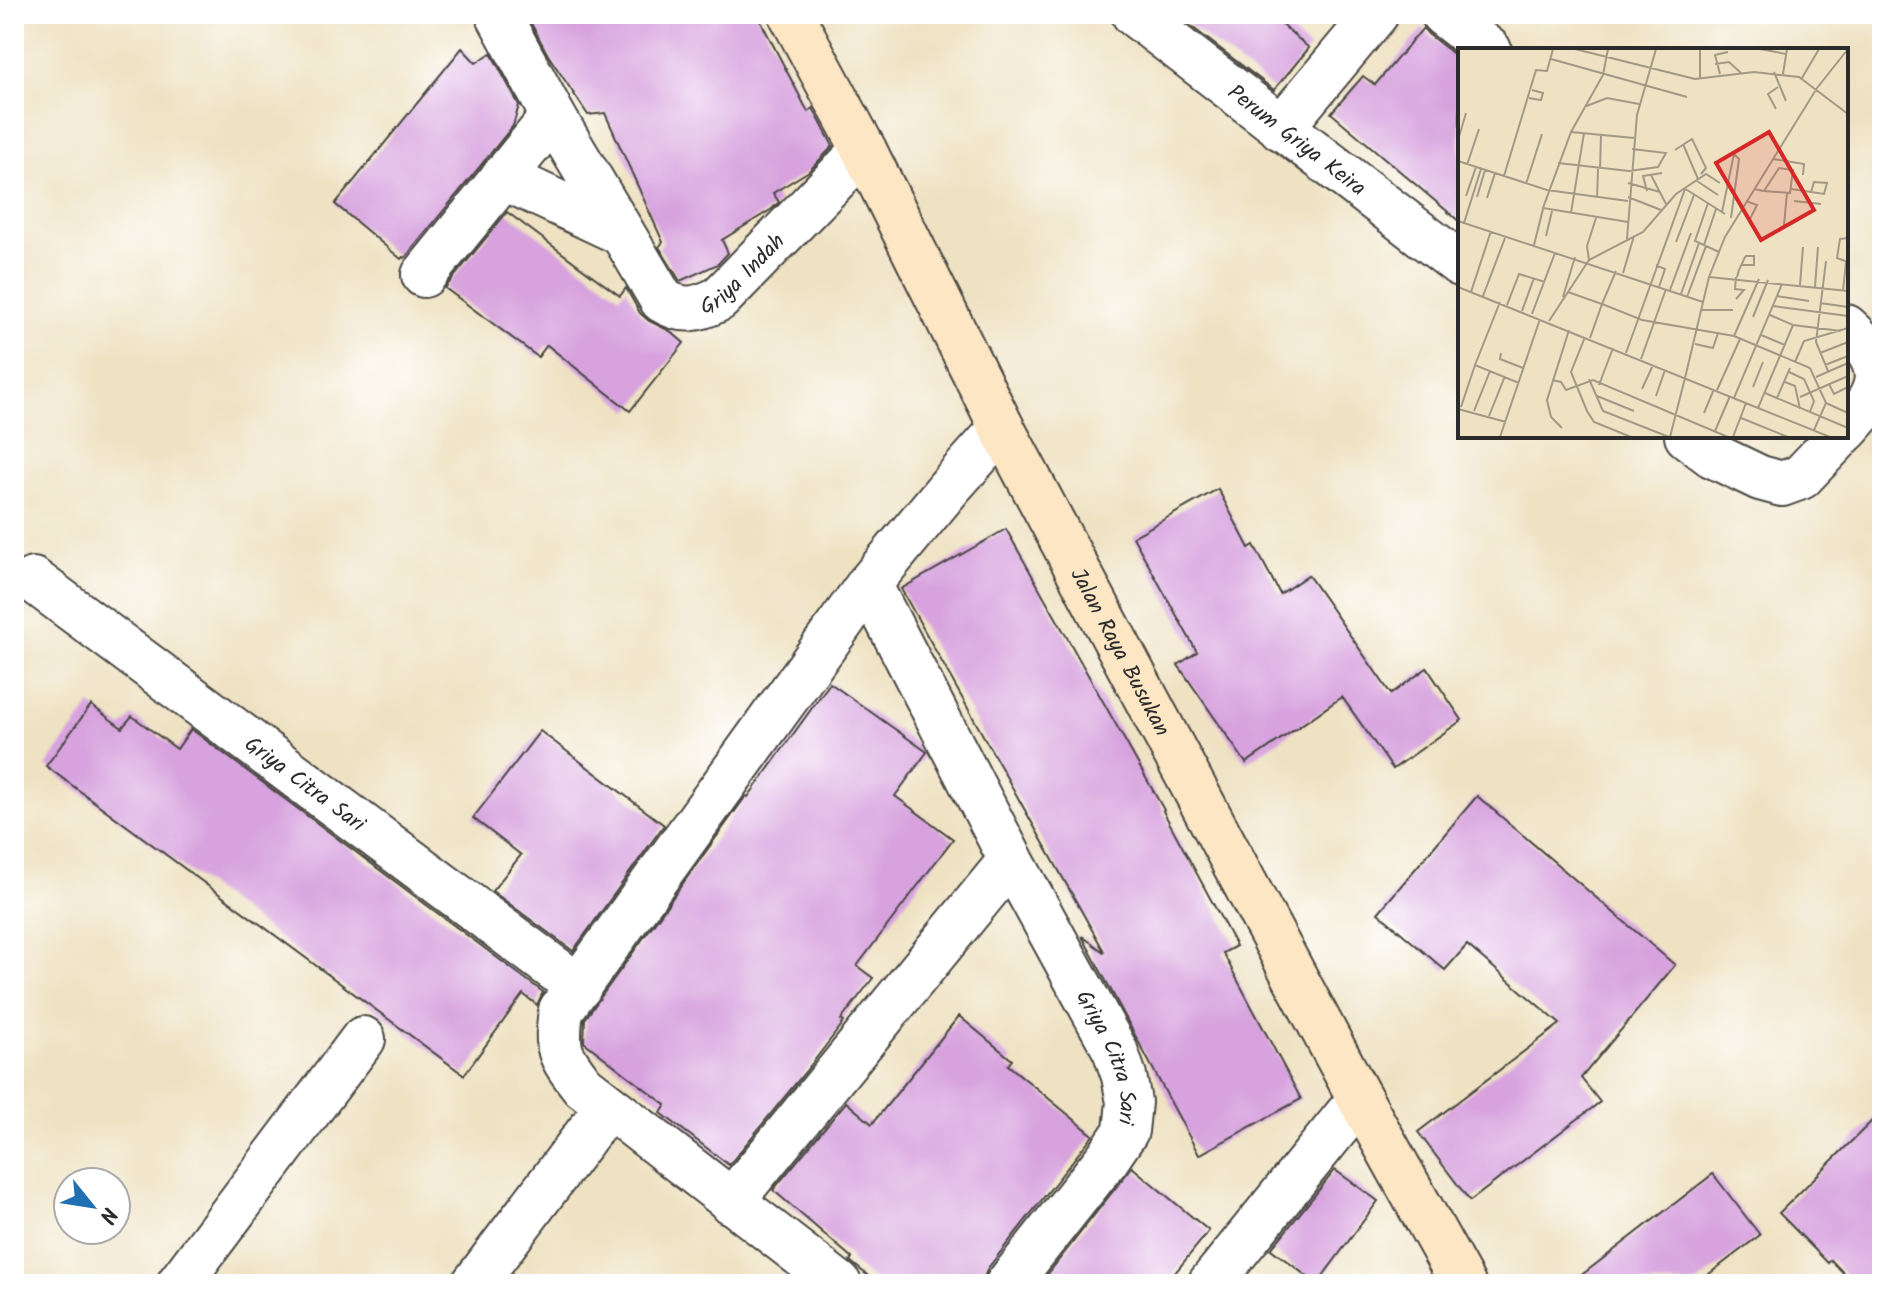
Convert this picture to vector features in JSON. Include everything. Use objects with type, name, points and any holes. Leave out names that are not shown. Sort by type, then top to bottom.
[{"type":"street","name":"Griya Indah","points":[[498,14],[553,116],[662,300],[676,308],[691,309],[719,299],[864,150]]},
{"type":"street","name":"Jalan Raya Busukan","points":[[791,14],[864,150],[1002,428],[1360,1099],[1463,1284]]},
{"type":"street","name":"Perum Griya Keira","points":[[1134,14],[1458,262]]},
{"type":"street","points":[[1281,128],[1376,14]]},
{"type":"street","points":[[1443,14],[1486,48]]},
{"type":"street","points":[[424,275],[553,116]]},
{"type":"street","points":[[503,177],[622,233]]},
{"type":"street","points":[[1848,329],[1863,343],[1877,368],[1877,389],[1848,428]]},
{"type":"street","points":[[839,1284],[583,1086],[562,1060],[557,1040],[561,1010],[869,584],[1002,428]]},
{"type":"street","points":[[1690,438],[1724,461],[1760,478],[1782,484],[1801,477],[1838,438]]},
{"type":"street","name":"Griya Citra Sari","points":[[33,580],[579,987]]},
{"type":"street","name":"Griya Citra Sari","points":[[869,584],[1011,860],[1115,1050],[1124,1076],[1129,1102],[1126,1131],[1008,1284]]},
{"type":"street","points":[[731,1202],[1011,860]]},
{"type":"street","points":[[199,1277],[363,1039]]},
{"type":"street","points":[[1210,1284],[1360,1099]]},
{"type":"street","points":[[474,1284],[608,1106]]},
{"type":"building","points":[[526,14],[757,14],[808,112],[813,108],[833,146],[809,171],[773,193],[779,202],[772,209],[722,240],[728,253],[718,264],[680,281],[659,247],[663,242],[605,113],[588,115],[548,55]]},
{"type":"building","points":[[1175,14],[1270,14],[1309,48],[1274,90]]},
{"type":"building","points":[[1423,28],[1458,57],[1458,220],[1331,113],[1363,76],[1375,85]]},
{"type":"building","points":[[462,48],[476,63],[491,53],[519,105],[513,126],[405,258],[401,259],[335,204]]},
{"type":"building","points":[[507,212],[620,296],[626,288],[640,313],[684,343],[630,411],[547,345],[538,357],[445,288]]},
{"type":"building","points":[[1218,489],[1249,548],[1254,545],[1280,594],[1308,575],[1391,694],[1427,668],[1462,720],[1393,769],[1342,697],[1246,763],[1178,665],[1197,652],[1133,537]]},
{"type":"building","points":[[1006,529],[1164,810],[1236,946],[1223,953],[1301,1099],[1199,1155],[1082,936],[1105,953],[901,589]]},
{"type":"building","points":[[830,683],[927,752],[895,796],[953,839],[857,966],[873,978],[841,1020],[844,1022],[729,1165],[661,1113],[666,1105],[584,1042],[585,1019]]},
{"type":"building","points":[[91,705],[122,728],[132,716],[177,749],[191,729],[543,992],[537,1005],[523,994],[464,1075],[46,766]]},
{"type":"building","points":[[540,731],[664,825],[573,951],[492,891],[521,855],[473,818]]},
{"type":"building","points":[[1477,796],[1675,965],[1581,1078],[1600,1102],[1470,1201],[1418,1132],[1560,1024],[1467,945],[1445,970],[1378,913]]},
{"type":"building","points":[[959,1016],[1012,1060],[1008,1065],[1093,1135],[988,1268],[984,1284],[878,1284],[773,1190],[846,1102],[872,1124]]},
{"type":"building","points":[[1882,1111],[1882,1284],[1854,1284],[1831,1260],[1828,1263],[1779,1213]]},
{"type":"building","points":[[1132,1167],[1209,1231],[1166,1284],[1040,1284]]},
{"type":"building","points":[[1335,1170],[1378,1201],[1317,1284],[1271,1249]]},
{"type":"building","points":[[1713,1174],[1760,1235],[1696,1284],[1570,1284]]}]
